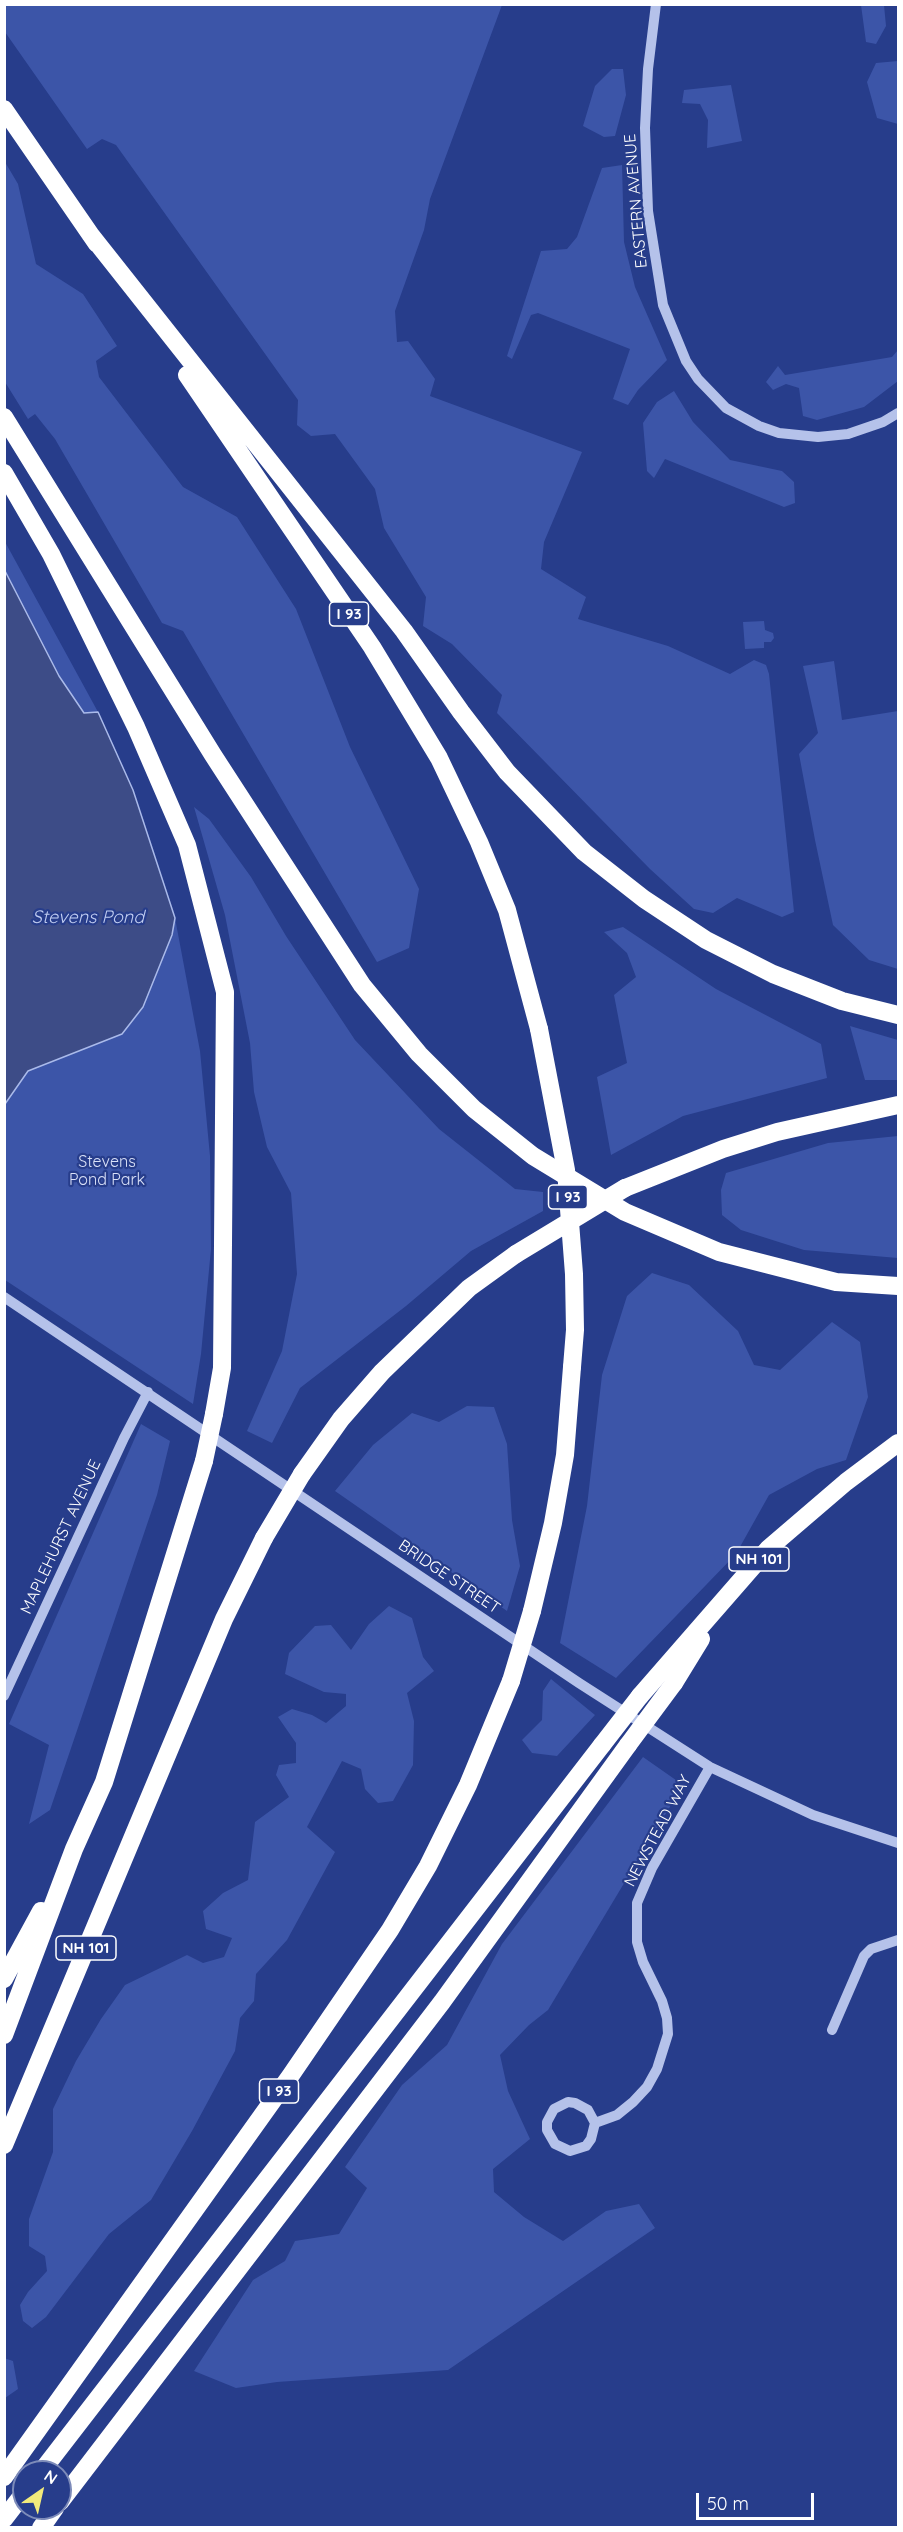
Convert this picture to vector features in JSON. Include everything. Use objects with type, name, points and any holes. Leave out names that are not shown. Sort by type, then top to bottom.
[{"type":"highway","name":"I 93","points":[[4,109],[372,647],[439,758],[479,842],[507,910],[539,1029],[566,1170],[574,1274],[575,1330],[565,1455],[553,1523],[532,1611],[511,1681],[468,1785],[428,1866],[390,1930],[297,2065],[4,2477]]},
{"type":"highway","points":[[90,234],[404,631],[507,772],[584,852],[644,899],[715,945],[772,974],[842,1001],[898,1015]]},
{"type":"highway","points":[[6,419],[213,755],[362,985],[419,1054],[474,1110],[533,1156],[625,1212],[708,1247],[836,1282],[898,1286]]},
{"type":"highway","points":[[4,473],[51,554],[136,727],[187,845],[225,992],[222,1368],[214,1414],[204,1461],[104,1782],[74,1849],[4,2035]]},
{"type":"highway","name":"NH 101","points":[[4,2145],[224,1619],[264,1538],[302,1474],[341,1419],[382,1372],[469,1288],[516,1254],[625,1188],[723,1149],[777,1132],[898,1105]]},
{"type":"highway","name":"NH 101","points":[[50,2460],[640,1696],[769,1548],[846,1482],[898,1443]]},
{"type":"highway","points":[[72,2486],[442,2002],[674,1683],[733,1587]]},
{"type":"highway","points":[[4,1979],[74,1849]]},
{"type":"street","name":"EASTERN AVENUE","points":[[656,4],[648,69],[645,128],[648,211],[663,305],[686,361],[698,379],[726,408],[759,426],[779,433],[818,437],[848,434],[874,426],[898,413]]},
{"type":"street","name":"BRIDGE STREET","points":[[4,1297],[579,1683],[710,1767],[813,1815],[898,1843]]},
{"type":"street","name":"MAPLEHURST AVENUE","points":[[4,1696],[147,1392]]},
{"type":"street","name":"NEWSTEAD WAY","points":[[595,2123],[617,2115],[633,2102],[647,2087],[663,2054],[668,2034],[667,2018],[637,1942],[637,1903],[652,1868],[710,1767]]},
{"type":"street","points":[[832,2030],[864,1956],[872,1949],[898,1940]]},
{"type":"street","points":[[568,2102],[588,2110],[595,2123],[595,2132],[586,2146],[570,2151],[555,2144],[547,2130],[549,2115],[560,2105],[568,2102]]},
{"type":"green space","points":[[4,5],[502,5],[430,199],[424,230],[395,311],[397,342],[408,341],[435,379],[430,396],[582,452],[544,542],[541,569],[586,597],[578,619],[668,646],[730,674],[754,660],[766,665],[769,674],[794,912],[782,917],[737,898],[713,913],[694,909],[650,869],[497,713],[502,695],[452,644],[423,626],[426,597],[384,528],[375,489],[335,434],[311,436],[297,425],[298,400],[116,145],[102,139],[87,149],[5,32]]},
{"type":"green space","points":[[861,5],[884,5],[886,26],[876,44],[866,42]]},
{"type":"green space","points":[[898,61],[898,124],[877,118],[867,82],[876,63]]},
{"type":"green space","points":[[612,69],[623,69],[626,95],[615,136],[604,137],[583,126],[595,86]]},
{"type":"green space","points":[[731,85],[742,141],[707,148],[708,120],[700,104],[682,103],[684,90]]},
{"type":"green space","points":[[5,162],[18,184],[36,264],[83,294],[117,346],[96,361],[99,377],[183,487],[237,517],[296,609],[350,747],[419,889],[409,948],[377,962],[183,631],[162,623],[55,439],[35,414],[28,419],[5,382]]},
{"type":"green space","points":[[622,165],[624,242],[635,287],[667,360],[638,390],[628,405],[613,399],[630,349],[538,313],[531,315],[512,359],[507,356],[541,251],[567,249],[577,237],[602,168]]},
{"type":"green space","points":[[898,350],[898,381],[864,407],[817,420],[803,416],[799,388],[786,384],[773,390],[766,382],[778,366],[785,375],[892,357]]},
{"type":"green space","points":[[674,391],[693,422],[730,460],[782,471],[794,482],[795,503],[784,507],[665,459],[654,478],[647,471],[643,423],[657,402]]},
{"type":"green space","name":"Stevens Pond Park","points":[[4,540],[98,712],[133,790],[175,918],[200,1051],[210,1156],[211,1249],[201,1354],[193,1404],[5,1280]]},
{"type":"green space","points":[[764,621],[765,630],[773,633],[774,638],[771,642],[764,642],[764,648],[745,649],[743,622]]},
{"type":"green space","points":[[834,661],[842,720],[898,711],[898,969],[869,960],[833,925],[815,840],[799,754],[818,733],[803,666]]},
{"type":"green space","points":[[194,807],[209,819],[251,877],[286,936],[355,1040],[439,1129],[515,1189],[543,1192],[543,1211],[471,1251],[406,1306],[300,1388],[272,1443],[247,1431],[282,1351],[297,1274],[291,1193],[267,1147],[254,1092],[250,1043],[225,915]]},
{"type":"green space","points":[[623,927],[716,989],[821,1044],[827,1078],[683,1116],[611,1155],[597,1077],[627,1063],[614,995],[636,977],[627,953],[604,932]]},
{"type":"green space","points":[[850,1026],[898,1040],[898,1080],[865,1080]]},
{"type":"green space","points":[[898,1136],[898,1258],[804,1250],[741,1230],[722,1215],[721,1190],[726,1173],[828,1143]]},
{"type":"green space","points":[[652,1273],[689,1285],[738,1331],[754,1365],[780,1370],[832,1322],[860,1342],[868,1397],[846,1460],[817,1469],[769,1495],[736,1554],[616,1678],[560,1643],[587,1506],[602,1375],[627,1296]]},
{"type":"green space","points":[[467,1406],[494,1407],[507,1444],[512,1520],[520,1566],[507,1611],[335,1491],[373,1445],[412,1413],[439,1422]]},
{"type":"green space","points":[[141,1424],[170,1441],[157,1495],[50,1810],[29,1824],[49,1745],[9,1724]]},
{"type":"green space","points":[[389,1606],[412,1618],[423,1657],[434,1671],[407,1693],[414,1721],[413,1765],[393,1801],[378,1803],[365,1789],[361,1769],[342,1761],[307,1827],[335,1852],[287,1940],[256,1974],[254,2001],[240,2018],[235,2051],[192,2131],[151,2200],[109,2234],[46,2317],[32,2328],[23,2321],[20,2305],[28,2292],[47,2271],[45,2256],[29,2246],[29,2219],[53,2152],[53,2109],[76,2061],[125,1985],[187,1955],[203,1963],[224,1957],[232,1938],[206,1929],[203,1911],[223,1893],[248,1880],[255,1822],[289,1797],[276,1775],[279,1765],[296,1763],[296,1743],[278,1717],[292,1709],[312,1715],[326,1723],[346,1706],[346,1694],[324,1692],[285,1674],[289,1653],[315,1626],[331,1625],[351,1650],[369,1624]]},
{"type":"green space","points":[[551,1679],[595,1715],[557,1756],[532,1753],[522,1740],[542,1720],[543,1691]]},
{"type":"green space","points":[[643,1757],[683,1785],[548,2010],[529,2025],[500,2055],[508,2091],[530,2139],[493,2169],[494,2192],[524,2217],[563,2241],[606,2211],[639,2204],[655,2228],[448,2370],[277,2382],[236,2388],[194,2371],[253,2280],[285,2261],[295,2241],[339,2234],[367,2188],[345,2167],[402,2085],[447,2045],[502,1944]]},
{"type":"green space","points":[[4,2358],[13,2361],[18,2389],[5,2398]]},
{"type":"water","name":"Stevens Pond","points":[[4,569],[59,676],[84,713],[98,712],[133,790],[175,918],[172,935],[143,1007],[122,1034],[28,1071],[5,1104]]}]
